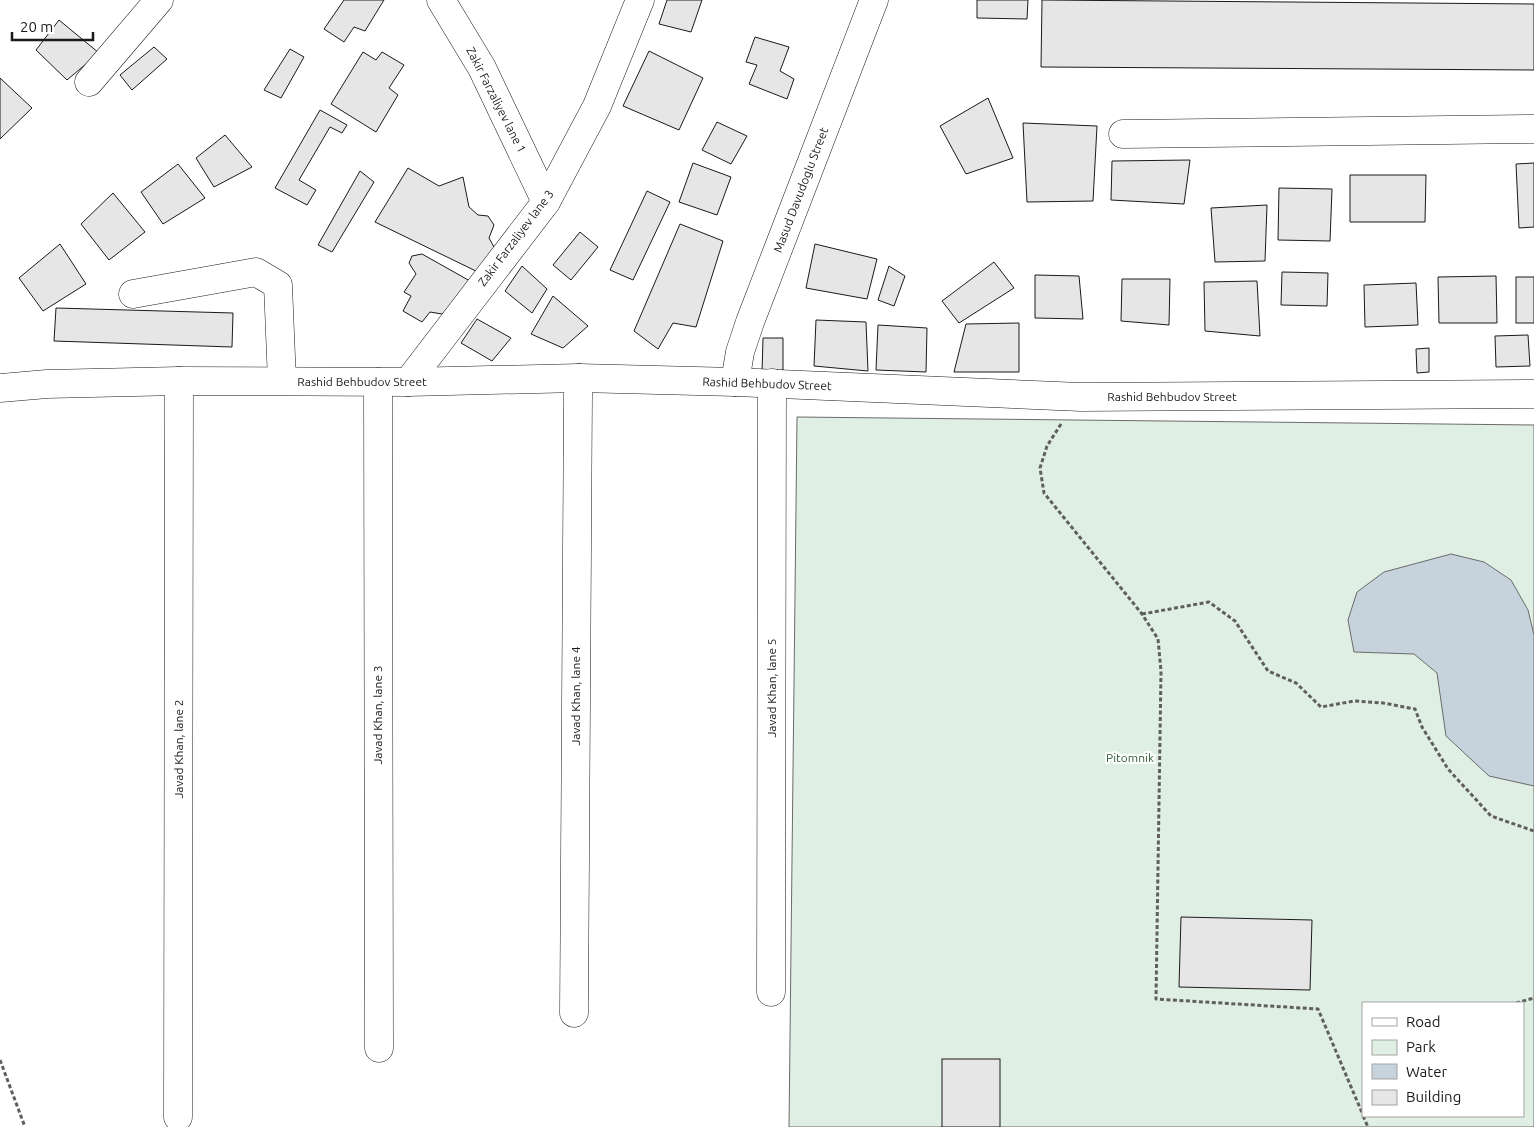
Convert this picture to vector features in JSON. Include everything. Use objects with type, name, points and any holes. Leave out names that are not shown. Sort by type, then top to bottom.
[{"type":"street","points":[[89,82],[159,0]]},
{"type":"street","name":"Zakir Farzaliyev lane 1","points":[[441,0],[482,68],[546,202]]},
{"type":"street","name":"Zakir Farzaliyev lane 3","points":[[408,382],[546,202],[597,106],[640,0]]},
{"type":"street","name":"Masud Davudoglu Street","points":[[735,382],[740,352],[750,322],[874,0]]},
{"type":"street","points":[[1123,134],[1534,129]]},
{"type":"street","points":[[133,294],[256,272],[278,286],[282,382]]},
{"type":"street","name":"Rashid Behbudov Street","points":[[0,388],[47,384],[179,381],[408,382],[580,378],[772,383],[1080,397],[1534,394]]},
{"type":"street","name":"Javad Khan, lane 4","points":[[574,1014],[578,395],[580,378]]},
{"type":"street","name":"Javad Khan, lane 2","points":[[178,1117],[179,381]]},
{"type":"street","name":"Javad Khan, lane 3","points":[[378,382],[378,1048]]},
{"type":"street","name":"Javad Khan, lane 5","points":[[771,992],[772,383]]},
{"type":"path","points":[[1080,397],[1047,446],[1040,468],[1044,493],[1142,614],[1158,639],[1160,671],[1156,999],[1318,1009],[1362,1112]]},
{"type":"path","points":[[1142,614],[1208,602],[1236,621],[1268,671],[1296,683],[1321,707],[1354,701],[1383,703],[1415,709],[1422,727],[1448,769],[1491,816],[1534,831]]},
{"type":"path","points":[[1520,1002],[1534,998]]},
{"type":"path","points":[[0,1060],[25,1127]]},
{"type":"green space","name":"Pitomnik","points":[[797,417],[1534,425],[1534,1127],[789,1127]]},
{"type":"water","points":[[1451,554],[1484,562],[1511,580],[1528,610],[1534,635],[1534,786],[1489,776],[1446,736],[1437,673],[1414,654],[1354,652],[1348,620],[1357,592],[1384,572]]},
{"type":"building","points":[[344,0],[384,0],[365,31],[354,27],[344,42],[324,29]]},
{"type":"building","points":[[667,0],[702,0],[691,32],[659,24]]},
{"type":"building","points":[[977,0],[1028,0],[1027,19],[977,18]]},
{"type":"building","points":[[1042,0],[1534,4],[1534,70],[1041,67]]},
{"type":"building","points":[[59,20],[99,53],[67,80],[36,50]]},
{"type":"building","points":[[755,37],[789,47],[780,71],[794,79],[787,99],[749,84],[757,65],[746,62]]},
{"type":"building","points":[[154,47],[167,59],[132,90],[120,75]]},
{"type":"building","points":[[290,49],[304,57],[281,98],[264,90]]},
{"type":"building","points":[[649,51],[703,78],[679,130],[623,106]]},
{"type":"building","points":[[363,52],[376,60],[382,52],[404,65],[389,88],[398,95],[376,132],[331,104]]},
{"type":"building","points":[[0,78],[32,108],[0,139]]},
{"type":"building","points":[[988,98],[1013,158],[966,174],[940,126]]},
{"type":"building","points":[[320,110],[347,125],[342,133],[330,127],[299,180],[316,190],[307,205],[275,188]]},
{"type":"building","points":[[717,122],[747,136],[731,164],[702,150]]},
{"type":"building","points":[[1023,123],[1097,126],[1093,201],[1027,202]]},
{"type":"building","points":[[225,135],[252,167],[214,187],[196,158]]},
{"type":"building","points":[[1190,160],[1184,204],[1111,200],[1112,161]]},
{"type":"building","points":[[693,163],[731,177],[717,215],[679,202]]},
{"type":"building","points":[[1534,163],[1534,227],[1519,228],[1516,164]]},
{"type":"building","points":[[178,164],[205,198],[163,224],[141,192]]},
{"type":"building","points":[[408,168],[439,186],[463,177],[469,207],[478,215],[488,216],[494,225],[489,238],[494,247],[480,273],[375,222]]},
{"type":"building","points":[[360,171],[374,182],[332,252],[318,245]]},
{"type":"building","points":[[1350,175],[1426,175],[1425,222],[1350,222]]},
{"type":"building","points":[[1279,188],[1332,189],[1330,241],[1278,240]]},
{"type":"building","points":[[647,191],[670,202],[633,280],[610,270]]},
{"type":"building","points":[[113,193],[145,232],[109,260],[81,224]]},
{"type":"building","points":[[1267,205],[1265,261],[1215,262],[1211,208]]},
{"type":"building","points":[[680,224],[723,241],[696,327],[673,323],[658,349],[634,331]]},
{"type":"building","points":[[580,232],[598,247],[571,280],[553,265]]},
{"type":"building","points":[[60,244],[86,284],[43,311],[19,278]]},
{"type":"building","points":[[815,244],[877,259],[867,299],[806,288]]},
{"type":"building","points":[[422,254],[470,281],[460,297],[442,314],[430,312],[422,322],[403,311],[411,296],[404,292],[416,274],[409,263],[412,256]]},
{"type":"building","points":[[994,262],[1014,288],[959,323],[942,301]]},
{"type":"building","points":[[522,266],[547,289],[532,313],[505,291]]},
{"type":"building","points":[[889,266],[905,276],[894,306],[878,300]]},
{"type":"building","points":[[1282,272],[1328,273],[1327,306],[1281,305]]},
{"type":"building","points":[[1035,275],[1079,276],[1083,319],[1035,318]]},
{"type":"building","points":[[1496,276],[1497,323],[1439,323],[1438,277]]},
{"type":"building","points":[[1516,277],[1534,277],[1534,323],[1516,323]]},
{"type":"building","points":[[1122,279],[1170,279],[1169,325],[1121,321]]},
{"type":"building","points":[[1257,281],[1260,336],[1205,331],[1204,282]]},
{"type":"building","points":[[1416,283],[1418,325],[1365,327],[1364,285]]},
{"type":"building","points":[[553,296],[588,326],[563,348],[531,334]]},
{"type":"building","points":[[56,308],[233,313],[232,347],[54,341]]},
{"type":"building","points":[[477,319],[511,338],[492,361],[461,343]]},
{"type":"building","points":[[816,320],[866,322],[868,371],[814,366]]},
{"type":"building","points":[[1019,323],[1019,372],[954,372],[966,324]]},
{"type":"building","points":[[878,325],[927,328],[926,372],[876,370]]},
{"type":"building","points":[[1528,335],[1530,366],[1496,367],[1495,336]]},
{"type":"building","points":[[763,338],[783,338],[783,370],[762,373]]},
{"type":"building","points":[[1429,348],[1429,372],[1417,373],[1416,349]]},
{"type":"building","points":[[1181,917],[1312,920],[1310,990],[1179,987]]},
{"type":"building","points":[[942,1059],[1000,1059],[1000,1127],[942,1127]]}]
